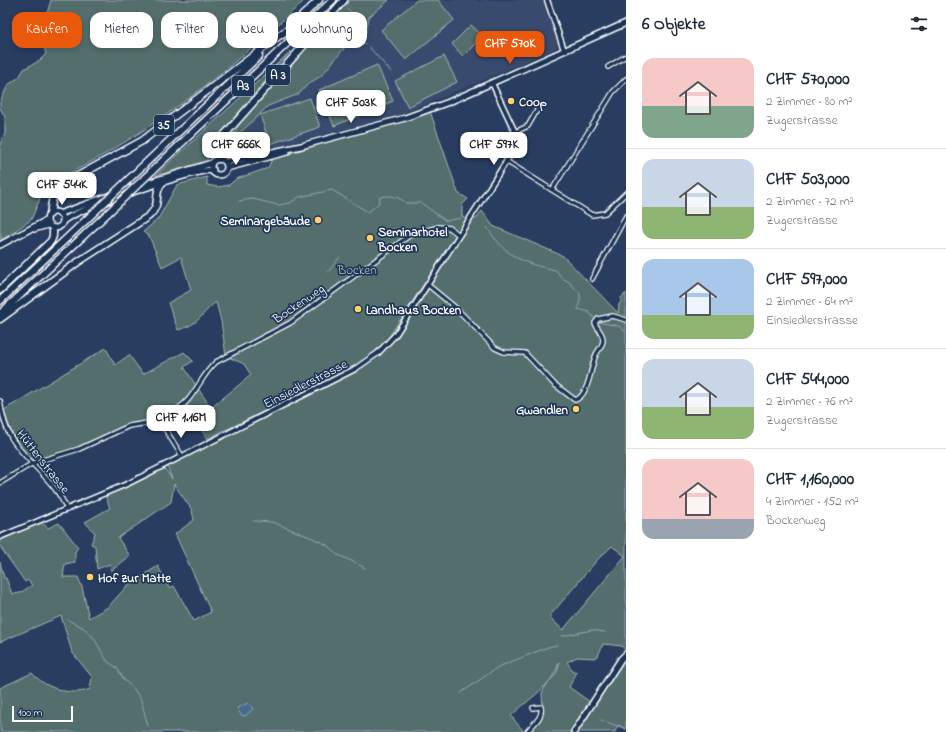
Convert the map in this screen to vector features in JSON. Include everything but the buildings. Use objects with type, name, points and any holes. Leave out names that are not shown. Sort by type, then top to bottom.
[{"type":"highway","name":"A3","points":[[0,301],[319,0]]},
{"type":"highway","name":"A3","points":[[0,314],[333,0]]},
{"type":"highway","name":"A 3","points":[[219,159],[216,151],[218,143],[344,0]]},
{"type":"highway","name":"35","points":[[49,222],[53,196],[67,182],[142,141],[284,32]]},
{"type":"highway","points":[[0,319],[78,262],[149,216],[157,205],[158,190],[162,183]]},
{"type":"highway","points":[[0,290],[51,241],[54,236],[49,222]]},
{"type":"main road","points":[[49,222],[58,228],[63,221],[89,209],[162,183],[213,170],[220,174],[227,168],[405,118],[492,83],[626,23]]},
{"type":"main road","points":[[0,245],[49,222],[59,214],[125,190],[212,163],[219,159],[226,162],[301,146]]},
{"type":"main road","points":[[226,162],[227,168]]},
{"type":"main road","points":[[212,163],[213,170]]},
{"type":"main road","points":[[59,214],[63,221]]},
{"type":"main road","points":[[574,732],[618,662],[626,654]]},
{"type":"street","points":[[547,0],[564,50]]},
{"type":"street","points":[[608,67],[626,56]]},
{"type":"street","points":[[552,190],[613,92],[626,79]]},
{"type":"street","points":[[492,83],[515,132],[528,126],[540,105]]},
{"type":"street","name":"Einsiedlerstrasse","points":[[0,537],[126,484],[356,369],[371,359],[396,334],[428,285],[506,161],[516,143],[515,132]]},
{"type":"street","points":[[506,161],[592,215],[605,213],[626,193]]},
{"type":"street","points":[[592,279],[626,216]]},
{"type":"street","name":"Bockenweg","points":[[0,483],[33,463],[79,449],[129,426],[160,421],[174,413],[187,402],[208,370],[216,362],[290,323],[403,239],[439,226],[450,228],[459,235]]},
{"type":"street","points":[[428,285],[456,308],[496,348],[504,352],[525,353],[559,389],[575,400],[582,396],[591,375],[595,358],[602,343],[602,334],[596,323],[602,317],[613,316],[626,320]]},
{"type":"street","name":"Hüttenstrasse","points":[[0,401],[9,434],[59,494],[67,510]]},
{"type":"street","points":[[160,421],[182,456]]},
{"type":"street","points":[[527,732],[540,718],[542,712],[541,707],[533,708]]},
{"type":"shaded area","points":[[389,0],[477,0],[479,2],[482,0],[545,0],[558,45],[554,50],[403,114],[232,159],[220,154],[220,146],[232,132],[240,133],[268,106],[299,94],[308,84],[321,76],[344,48],[367,48],[367,26],[369,17]]},
{"type":"shaded area","points":[[248,703],[253,709],[245,716],[241,715],[237,708]]},
{"type":"green space","points":[[51,0],[305,0],[292,12],[286,12],[286,17],[278,24],[278,12],[226,12],[226,48],[251,48],[175,109],[147,128],[84,166],[47,182],[31,220],[0,241],[0,144],[5,134],[5,117],[0,108],[0,102],[8,85],[19,77],[24,69],[39,61],[46,54],[44,48],[82,48],[82,12],[47,12]]},
{"type":"green space","points":[[349,0],[389,0],[369,17],[367,26],[367,12],[338,12]]},
{"type":"green space","points":[[417,0],[438,0],[454,20],[406,60],[381,30]]},
{"type":"green space","points":[[471,25],[483,36],[463,56],[452,44]]},
{"type":"green space","points":[[306,48],[344,48],[321,76],[308,84],[299,94],[268,106],[240,133],[232,132]]},
{"type":"green space","points":[[291,51],[216,139],[213,150],[206,161],[155,176]]},
{"type":"green space","points":[[444,56],[457,82],[408,107],[395,81]]},
{"type":"green space","points":[[377,65],[393,101],[334,126],[319,90]]},
{"type":"green space","points":[[310,98],[320,127],[270,144],[260,115]]},
{"type":"green space","name":"Bocken","points":[[429,108],[458,193],[468,199],[462,205],[462,216],[466,220],[381,349],[351,369],[207,439],[185,401],[173,411],[158,419],[129,425],[80,447],[35,461],[29,457],[15,438],[4,410],[106,348],[115,365],[129,355],[143,374],[184,352],[193,361],[184,367],[211,408],[251,375],[244,364],[226,356],[221,321],[216,302],[192,324],[178,330],[168,303],[191,290],[181,257],[162,267],[149,236],[143,232],[158,219],[177,185],[207,177],[207,185],[218,187],[229,185],[236,179],[268,168],[272,159],[388,123]]},
{"type":"green space","points":[[482,211],[493,226],[563,256],[618,313],[619,304],[622,301],[620,299],[626,293],[626,651],[622,646],[603,644],[598,656],[595,658],[577,657],[567,662],[573,671],[577,672],[569,687],[590,702],[570,732],[528,732],[543,714],[542,693],[546,685],[511,716],[524,732],[0,732],[0,688],[32,673],[51,687],[59,690],[75,692],[90,689],[92,677],[72,652],[61,616],[0,642],[0,562],[4,578],[6,578],[12,594],[20,593],[32,585],[28,580],[25,582],[3,551],[0,546],[2,539],[41,522],[48,528],[59,523],[78,547],[75,552],[75,562],[65,564],[63,577],[78,577],[82,587],[89,618],[108,607],[127,586],[158,566],[169,588],[174,586],[194,621],[211,612],[175,534],[194,520],[192,510],[174,484],[171,502],[118,538],[130,556],[111,571],[110,564],[97,569],[95,546],[91,544],[95,533],[85,522],[110,508],[106,498],[107,494],[162,468],[165,469],[172,479],[167,466],[383,351],[394,340],[470,217],[476,219]],"holes":[[[612,546],[625,556],[563,630],[549,617],[597,560]],[[559,662],[559,667],[555,675],[546,685],[556,671]]]},
{"type":"green space","points":[[626,654],[626,729],[618,725],[615,732],[574,732]]},
{"type":"waterway","points":[[347,8],[351,12]]},
{"type":"waterway","points":[[369,47],[392,73]]},
{"type":"waterway","points":[[239,201],[253,199],[278,205],[290,203],[299,197],[332,190],[368,212],[379,203],[380,197],[391,196],[397,197],[406,203],[421,203],[446,221],[461,218]]},
{"type":"waterway","points":[[487,227],[501,245],[516,257],[534,265],[556,270],[562,278],[569,282],[580,294],[578,309],[589,312],[595,319]]},
{"type":"waterway","points":[[0,233],[2,239]]},
{"type":"waterway","points":[[328,272],[340,257]]},
{"type":"waterway","points":[[598,322],[619,326],[626,332]]},
{"type":"waterway","points":[[253,521],[272,522],[310,537],[327,545],[336,554],[356,563]]},
{"type":"waterway","points":[[359,565],[365,568]]},
{"type":"waterway","points":[[68,620],[84,628],[94,638],[107,661],[117,668],[124,680],[134,689],[141,700],[148,726]]},
{"type":"waterway","points":[[562,636],[592,630],[605,632]]},
{"type":"waterway","points":[[461,693],[498,667],[548,647],[557,645]]},
{"type":"waterway","points":[[601,720],[626,729]]},
{"type":"place","name":"Coop","points":[[511,101]]},
{"type":"place","name":"Seminargebäude","points":[[318,220]]},
{"type":"place","name":"Seminarhotel Bocken","points":[[370,238]]},
{"type":"place","name":"Landhaus Bocken","points":[[358,309]]},
{"type":"place","name":"Gwandlen","points":[[576,409]]},
{"type":"place","name":"Hof zur Matte","points":[[90,577]]}]
